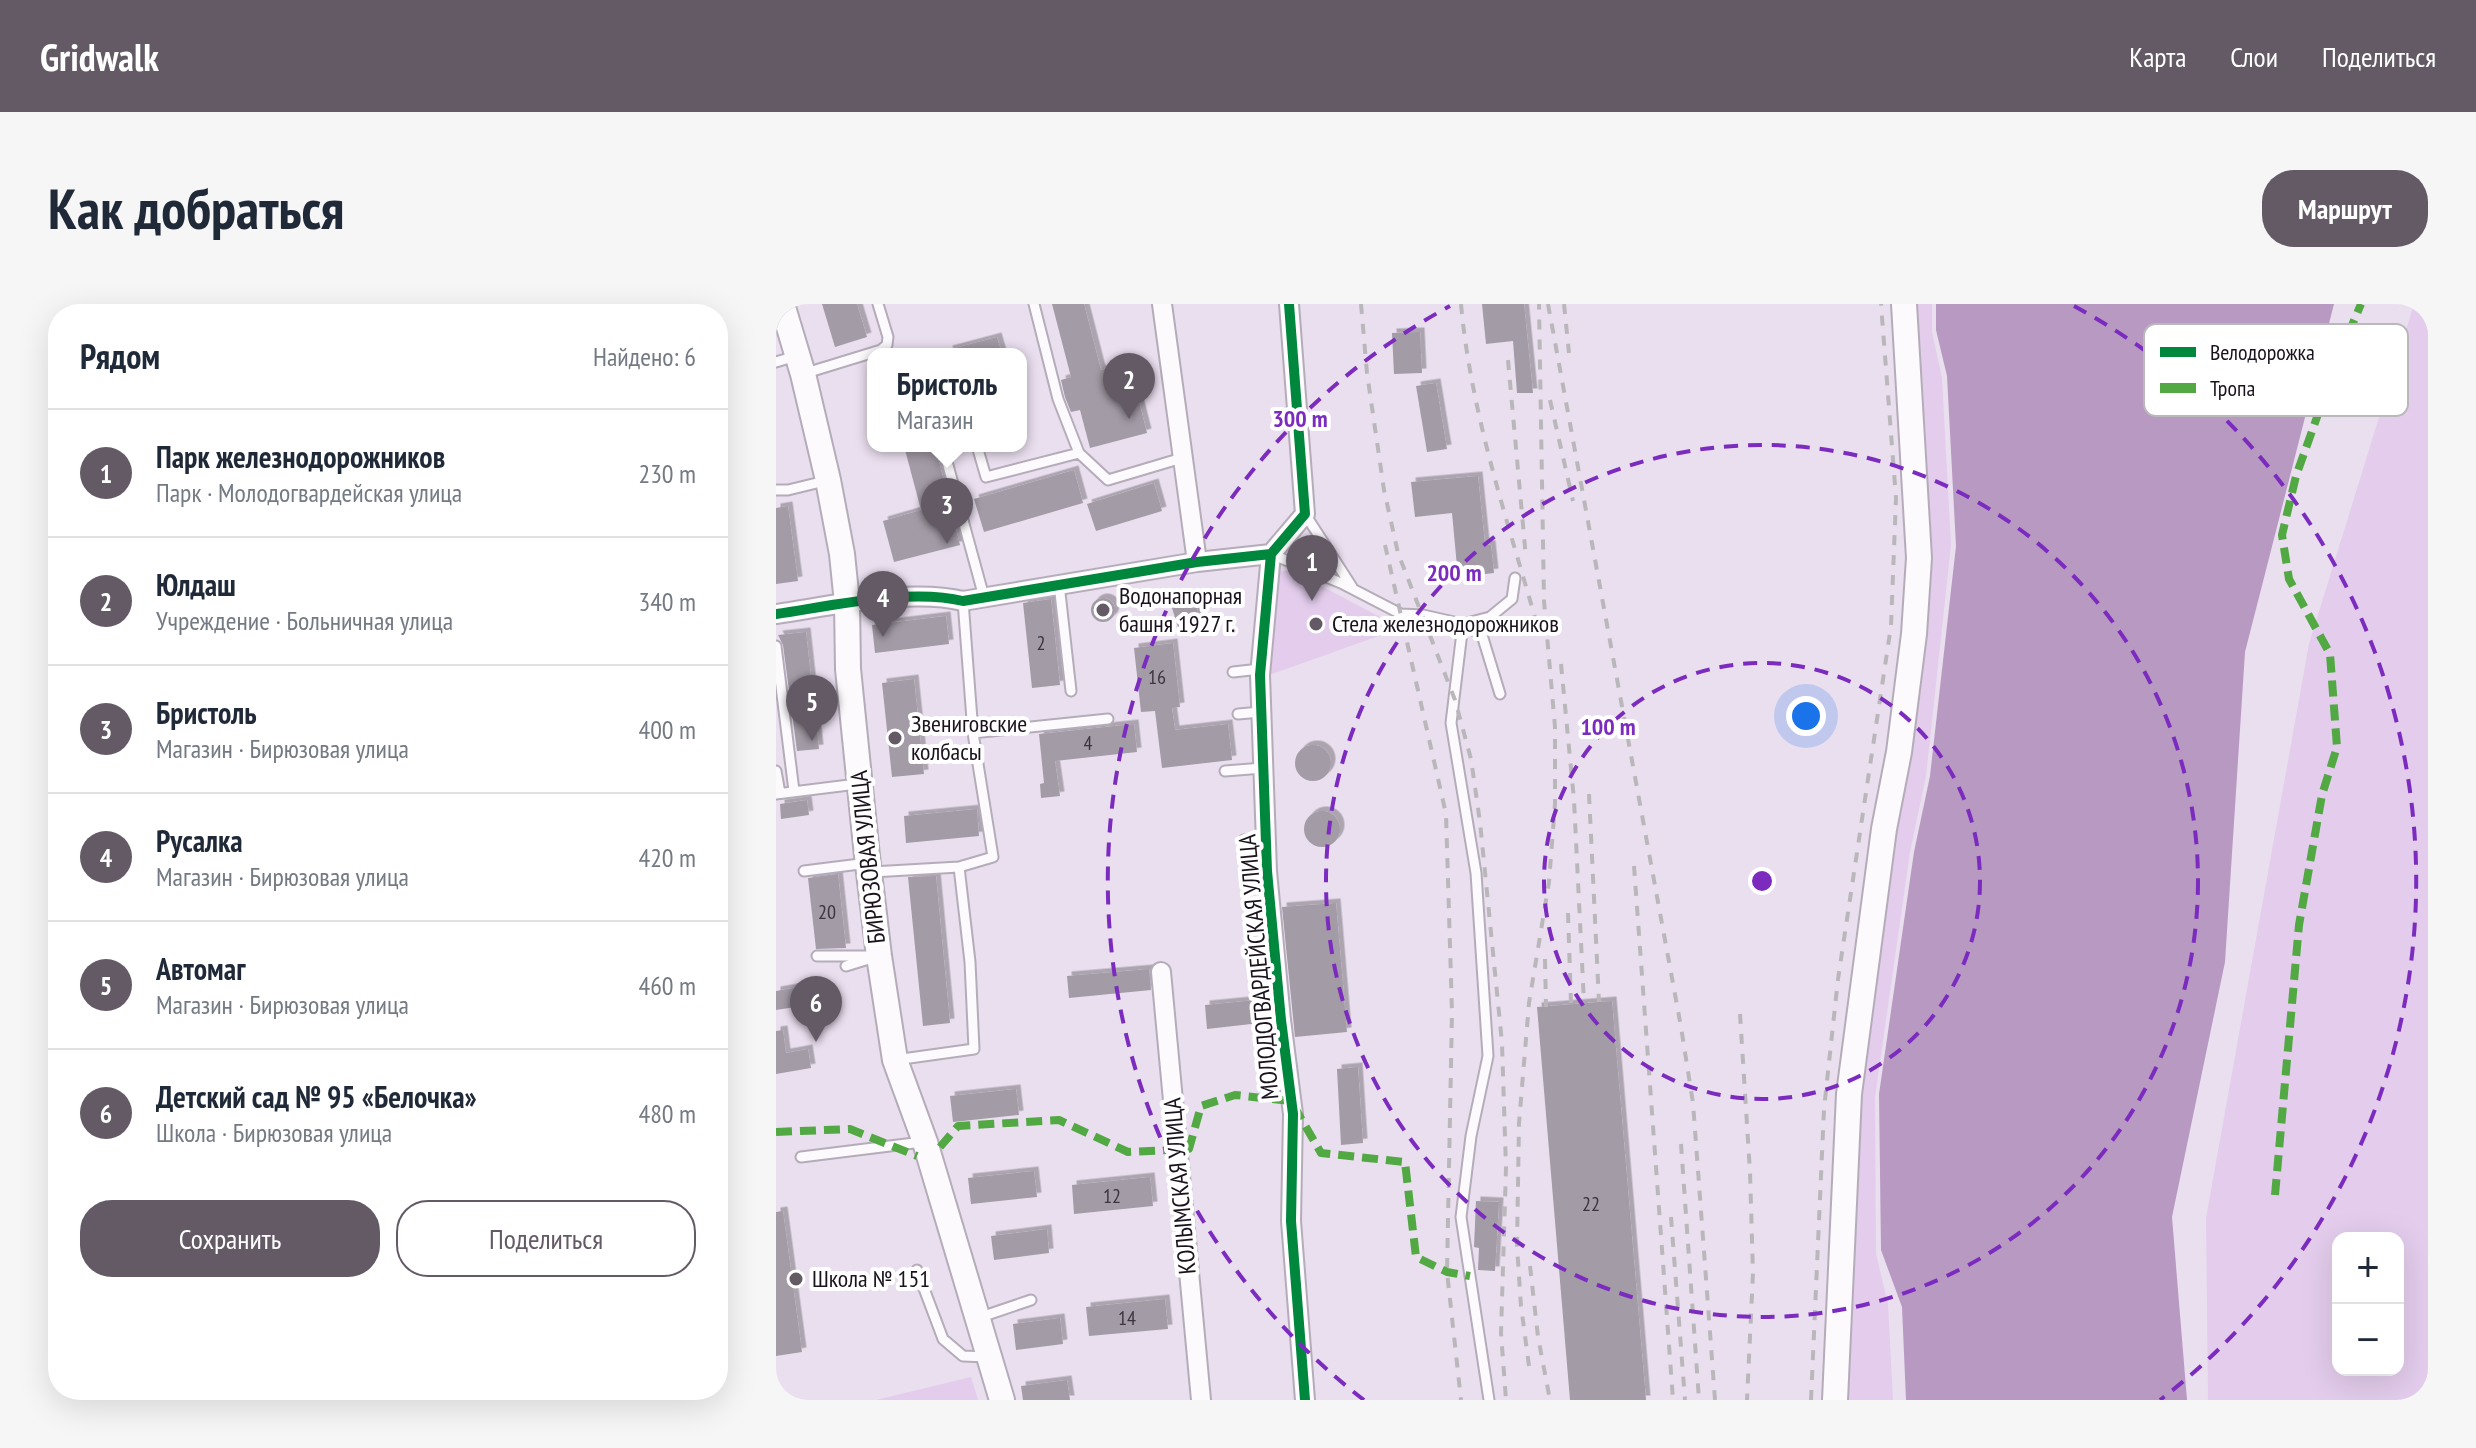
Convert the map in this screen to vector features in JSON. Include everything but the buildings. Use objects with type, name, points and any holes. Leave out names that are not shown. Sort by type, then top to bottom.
[{"type":"main road","name":"БИРЮЗОВАЯ УЛИЦА","points":[[782,304],[792,364],[828,480],[842,554],[847,603],[848,669],[868,868],[895,1060],[925,1142],[1002,1400]]},
{"type":"main road","points":[[1835,1400],[1849,1094],[1884,829],[1901,737],[1914,634],[1919,558],[1904,304]]},
{"type":"street","points":[[1162,304],[1197,562]]},
{"type":"street","points":[[776,614],[847,603],[940,595],[963,601],[1197,562],[1271,554],[1305,514],[1289,304]]},
{"type":"street","name":"МОЛОДОГВАРДЕЙСКАЯ УЛИЦА","points":[[1271,554],[1260,669],[1265,837],[1281,1020],[1293,1114],[1291,1221],[1305,1400]]},
{"type":"street","name":"КОЛЫМСКАЯ УЛИЦА","points":[[1161,972],[1201,1400]]},
{"type":"lane","points":[[878,304],[888,337],[883,348]]},
{"type":"lane","points":[[1034,304],[1058,399],[1079,453],[1108,480],[1182,458]]},
{"type":"lane","points":[[792,364],[867,352]]},
{"type":"lane","points":[[979,452],[986,477],[1079,453]]},
{"type":"lane","points":[[946,458],[984,598]]},
{"type":"lane","points":[[776,490],[828,480]]},
{"type":"lane","points":[[1305,514],[1354,590]]},
{"type":"lane","points":[[1271,554],[1401,614],[1423,615],[1463,624],[1482,635],[1500,694]]},
{"type":"lane","points":[[1463,624],[1490,617],[1512,599],[1515,578]]},
{"type":"lane","points":[[1059,584],[1071,691]]},
{"type":"lane","points":[[804,871],[959,867],[993,857],[973,733],[963,601]]},
{"type":"lane","points":[[1463,624],[1451,723],[1476,873],[1488,1056],[1471,1136],[1461,1217],[1489,1400]]},
{"type":"lane","points":[[776,646],[794,791]]},
{"type":"lane","points":[[1233,672],[1260,669]]},
{"type":"lane","points":[[1238,714],[1261,712]]},
{"type":"lane","points":[[973,733],[1108,719]]},
{"type":"lane","points":[[1225,771],[1263,768]]},
{"type":"lane","points":[[776,771],[778,794],[861,784]]},
{"type":"lane","points":[[1244,840],[1265,837]]},
{"type":"lane","points":[[895,1060],[974,1049],[970,962],[959,867]]},
{"type":"lane","points":[[817,956],[879,956]]},
{"type":"lane","points":[[846,966],[879,956]]},
{"type":"lane","points":[[801,1157],[925,1142]]},
{"type":"lane","points":[[917,1270],[943,1339],[963,1356],[989,1357]]},
{"type":"lane","points":[[977,1318],[1031,1300]]},
{"type":"shaded area","points":[[1915,304],[1932,304],[1932,332],[1942,378],[1951,545],[1926,776],[1910,852],[1875,1097],[1876,1254],[1888,1304],[1893,1400],[1846,1400],[1858,1095],[1907,764],[1928,559],[1928,472]]},
{"type":"shaded area","points":[[1936,304],[2334,304],[2329,324],[2144,324],[2144,416],[2305,416],[2245,652],[2225,962],[2172,1217],[2187,1400],[1906,1400],[1902,1307],[1881,1250],[1879,1094],[1914,852],[1930,776],[1956,546],[1947,376],[1936,330]]},
{"type":"shaded area","points":[[2414,304],[2428,304],[2428,1393],[2426,1400],[2208,1400],[2206,1218],[2309,644],[2379,416],[2408,416],[2408,324]]},
{"type":"shaded area","points":[[1291,570],[1401,628],[1269,675],[1278,572]]},
{"type":"shaded area","points":[[971,1377],[978,1400],[876,1400]]},
{"type":"railway","points":[[1361,304],[1367,373],[1384,490],[1398,553],[1455,700],[1471,759],[1480,822],[1502,1043],[1506,1168],[1501,1333],[1506,1400]]},
{"type":"railway","points":[[1461,304],[1482,427],[1538,628]]},
{"type":"railway","points":[[1529,1366],[1517,1246],[1519,1123],[1529,1003],[1549,882],[1555,804],[1555,727],[1544,601],[1539,304]]},
{"type":"railway","points":[[1548,304],[1693,1103],[1715,1400]]},
{"type":"railway","points":[[1564,304],[1569,353]]},
{"type":"railway","points":[[1811,1400],[1824,1109],[1838,979],[1891,626],[1896,498],[1881,304]]},
{"type":"railway","points":[[1508,360],[1526,558]]},
{"type":"railway","points":[[1550,400],[1573,501]]},
{"type":"railway","points":[[1385,545],[1446,814],[1452,1012],[1447,1272],[1461,1400]]},
{"type":"railway","points":[[1561,664],[1574,800],[1584,1003]]},
{"type":"railway","points":[[1589,794],[1599,1002]]},
{"type":"railway","points":[[1634,866],[1673,1400]]},
{"type":"railway","points":[[1568,913],[1571,1004]]},
{"type":"railway","points":[[1545,959],[1546,1007]]},
{"type":"railway","points":[[1740,1014],[1753,1273],[1747,1400]]},
{"type":"railway","points":[[1681,1144],[1699,1400]]},
{"type":"railway","points":[[1671,1217],[1685,1400]]},
{"type":"railway","points":[[1530,1266],[1538,1337],[1550,1400]]},
{"type":"marked path","points":[[2353,324],[2361,304]]},
{"type":"marked path","points":[[2275,1195],[2299,925],[2322,795],[2337,747],[2330,654],[2289,579],[2282,535],[2296,476],[2317,416]]},
{"type":"marked path","points":[[940,1147],[958,1126],[1059,1120],[1128,1152],[1189,1149],[1201,1106],[1235,1095],[1291,1101],[1321,1153],[1405,1162],[1416,1257],[1447,1272],[1470,1276]]},
{"type":"marked path","points":[[776,1132],[850,1129],[917,1156]]},
{"type":"cycle path","points":[[1289,304],[1305,514],[1271,554],[1260,675],[1267,871],[1293,1114],[1291,1221],[1305,1400]]},
{"type":"cycle path","points":[[776,614],[895,597],[942,597],[963,601],[1197,562],[1271,554]]},
{"type":"place","name":"Юлдаш","points":[[1129,419]]},
{"type":"place","name":"Бристоль","points":[[947,544]]},
{"type":"place","name":"Парк железнодорожников","points":[[1312,601]]},
{"type":"place","name":"Водонапорная башня 1927 г.","points":[[1103,610]]},
{"type":"place","name":"Стела железнодорожников","points":[[1316,624]]},
{"type":"place","name":"Русалка","points":[[883,637]]},
{"type":"place","name":"Звениговские колбасы","points":[[895,738]]},
{"type":"place","name":"Автомаг","points":[[812,741]]},
{"type":"place","name":"Детский сад № 95 «Белочка»","points":[[816,1042]]},
{"type":"place","name":"Школа № 151","points":[[796,1279]]}]
